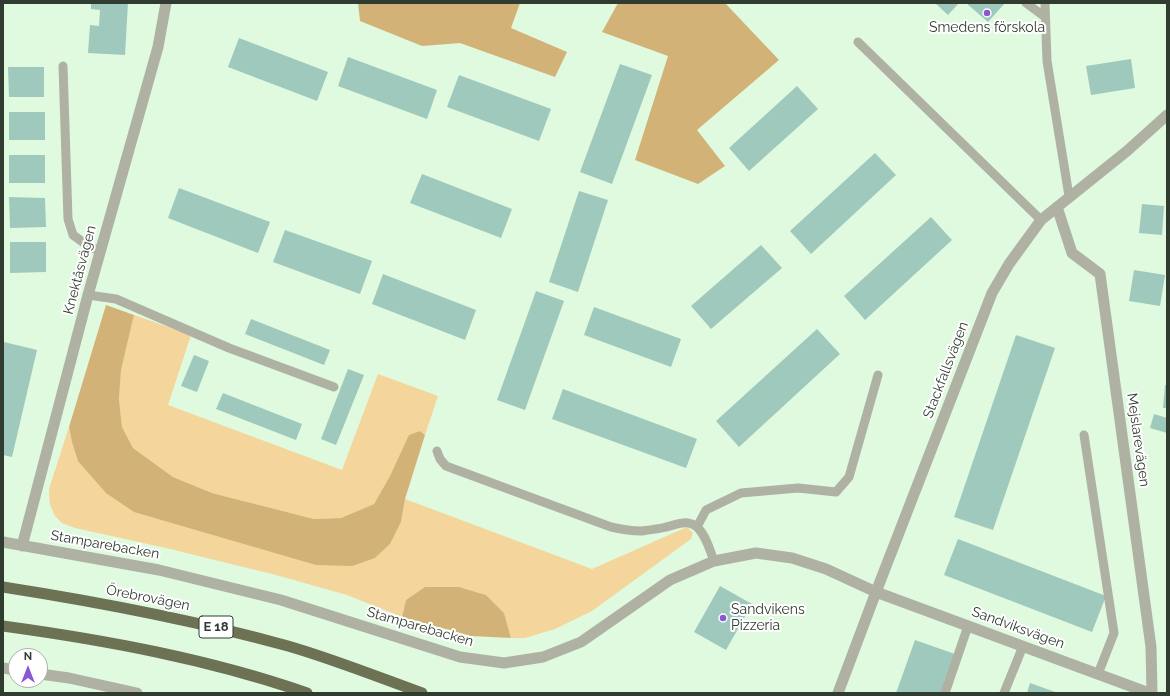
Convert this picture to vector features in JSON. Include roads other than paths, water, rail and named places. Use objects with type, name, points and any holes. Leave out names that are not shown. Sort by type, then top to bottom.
[{"type":"highway","name":"Örebrovägen","points":[[3,587],[59,596],[205,624],[289,647],[422,693]]},
{"type":"highway","points":[[3,626],[70,636],[174,656],[307,693]]},
{"type":"street","name":"Knektåsvägen","points":[[22,546],[88,295],[158,47],[166,3]]},
{"type":"street","name":"Stackfallsvägen","points":[[838,693],[992,293],[1010,264],[1041,220],[1127,151],[1167,114]]},
{"type":"street","name":"Mejslarevägen","points":[[1057,207],[1072,253],[1100,274],[1151,647],[1151,693]]},
{"type":"street","name":"Stamparebacken","points":[[3,542],[174,573],[281,600],[460,657],[504,663],[543,657],[581,642],[670,580],[714,560],[756,553],[792,558],[826,569],[876,592]]},
{"type":"street","name":"Sandviksvägen","points":[[876,592],[1098,674],[1136,691],[1151,693]]},
{"type":"street","points":[[48,676],[108,690],[136,693]]},
{"type":"lane","points":[[1026,3],[1045,17]]},
{"type":"lane","points":[[1045,3],[1047,61],[1069,196]]},
{"type":"lane","points":[[858,42],[1041,220]]},
{"type":"lane","points":[[64,66],[68,219],[73,235],[91,248],[101,250]]},
{"type":"lane","points":[[88,295],[116,299],[229,348],[334,387]]},
{"type":"lane","points":[[697,527],[706,510],[741,493],[798,488],[836,492],[849,477],[878,375]]},
{"type":"lane","points":[[1084,435],[1114,633],[1098,674]]},
{"type":"lane","points":[[437,451],[440,459],[446,466],[610,527],[639,531],[666,527],[678,523],[690,523],[697,527],[702,534],[714,560]]},
{"type":"lane","points":[[945,693],[968,626]]},
{"type":"lane","points":[[1004,693],[1023,646]]},
{"type":"place","name":"Smedens förskola","points":[[987,13]]},
{"type":"place","name":"Sandvikens Pizzeria","points":[[723,618]]}]
